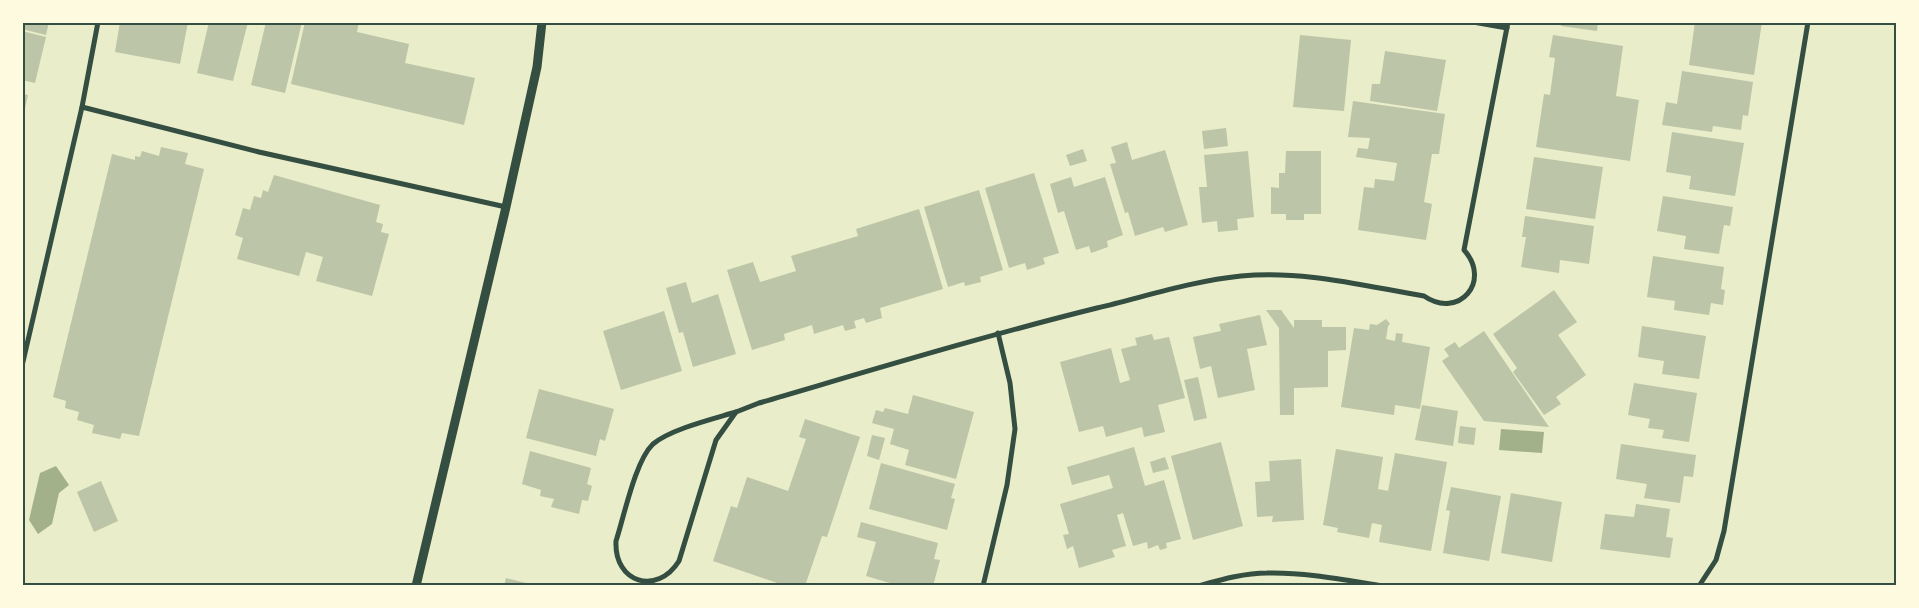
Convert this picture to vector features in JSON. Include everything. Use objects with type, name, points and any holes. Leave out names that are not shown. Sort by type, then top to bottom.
[{"type":"street","points":[[22,366],[82,107],[98,22]]},
{"type":"street","points":[[416,586],[506,207],[537,67],[542,22]]},
{"type":"street","points":[[736,412],[716,440],[680,561],[674,570],[665,577],[655,581],[644,581],[634,578],[625,572],[618,563],[615,552],[616,541],[641,461],[653,445],[669,434],[769,400],[998,333],[1202,282],[1241,276],[1288,275],[1424,296],[1432,302],[1442,304],[1460,300],[1473,286],[1475,276],[1471,258],[1464,250],[1507,25],[1473,22]]},
{"type":"street","points":[[1699,586],[1716,560],[1724,531],[1808,22]]},
{"type":"street","points":[[82,107],[259,152],[506,207]]},
{"type":"street","points":[[983,586],[1007,485],[1015,429],[1010,383],[998,333]]},
{"type":"street","points":[[1198,586],[1231,577],[1266,572],[1383,586]]},
{"type":"shaded area","points":[[1501,429],[1544,432],[1542,453],[1499,450]]},
{"type":"shaded area","points":[[56,466],[69,485],[59,493],[52,524],[38,534],[29,520],[40,473]]},
{"type":"building","points":[[22,22],[49,22],[46,35],[22,29]]},
{"type":"building","points":[[120,22],[188,22],[180,64],[115,52]]},
{"type":"building","points":[[209,22],[248,22],[233,81],[197,73]]},
{"type":"building","points":[[266,22],[302,22],[285,93],[251,85]]},
{"type":"building","points":[[305,22],[359,22],[357,32],[409,44],[405,63],[475,78],[464,125],[291,84]]},
{"type":"building","points":[[1562,22],[1598,22],[1597,31],[1561,26]]},
{"type":"building","points":[[1695,22],[1762,22],[1754,75],[1689,65]]},
{"type":"building","points":[[22,31],[46,37],[35,83],[22,80]]},
{"type":"building","points":[[1300,35],[1351,40],[1344,111],[1293,107]]},
{"type":"building","points":[[1553,35],[1623,46],[1616,96],[1639,100],[1630,161],[1536,147],[1544,94],[1550,95],[1555,58],[1549,57]]},
{"type":"building","points":[[1385,51],[1446,60],[1437,111],[1370,101],[1372,84],[1380,84]]},
{"type":"building","points":[[1682,71],[1753,82],[1748,116],[1743,115],[1741,130],[1713,126],[1712,132],[1662,125],[1666,102],[1677,104]]},
{"type":"building","points":[[22,94],[28,95],[23,117],[22,117]]},
{"type":"building","points":[[1353,101],[1445,114],[1439,154],[1432,154],[1424,202],[1432,204],[1426,240],[1358,230],[1364,187],[1374,188],[1375,179],[1394,181],[1397,163],[1356,157],[1358,148],[1368,149],[1370,138],[1348,137]]},
{"type":"building","points":[[1226,128],[1228,146],[1204,149],[1202,131]]},
{"type":"building","points":[[1672,132],[1744,143],[1735,196],[1689,189],[1691,176],[1666,172]]},
{"type":"building","points":[[1127,142],[1132,160],[1165,150],[1188,225],[1165,232],[1163,227],[1135,236],[1128,212],[1125,213],[1110,164],[1116,163],[1111,147]]},
{"type":"building","points":[[161,147],[188,153],[185,164],[204,169],[139,436],[122,433],[120,439],[92,433],[94,425],[77,420],[79,412],[65,408],[66,401],[53,397],[112,154],[135,160],[135,156],[140,157],[142,151],[159,156]]},
{"type":"building","points":[[1083,149],[1087,161],[1070,166],[1066,155]]},
{"type":"building","points":[[1248,151],[1254,217],[1237,219],[1238,230],[1218,232],[1217,221],[1202,223],[1199,187],[1207,187],[1204,155]]},
{"type":"building","points":[[1286,151],[1321,151],[1321,214],[1304,214],[1304,220],[1286,220],[1286,214],[1271,214],[1271,187],[1279,188],[1279,173],[1285,173]]},
{"type":"building","points":[[1534,157],[1603,167],[1595,219],[1526,209]]},
{"type":"building","points":[[1034,173],[1059,253],[1043,258],[1045,264],[1027,270],[1025,263],[1009,268],[985,188]]},
{"type":"building","points":[[274,175],[380,205],[376,222],[383,224],[381,232],[389,234],[372,296],[316,281],[323,257],[306,252],[299,276],[237,259],[243,238],[235,235],[243,208],[250,210],[254,196],[261,198],[263,190],[268,192]]},
{"type":"building","points":[[1071,177],[1074,187],[1105,177],[1123,235],[1107,241],[1108,247],[1091,253],[1089,246],[1076,250],[1064,211],[1058,213],[1050,184]]},
{"type":"building","points":[[979,190],[1003,270],[980,277],[981,282],[965,286],[964,282],[948,287],[924,207]]},
{"type":"building","points":[[1663,196],[1733,207],[1730,226],[1724,225],[1719,254],[1684,249],[1686,236],[1657,231]]},
{"type":"building","points":[[919,209],[943,289],[880,308],[882,318],[866,323],[864,318],[854,321],[856,328],[845,331],[843,325],[814,334],[812,325],[784,334],[785,340],[752,350],[727,270],[753,262],[760,282],[796,271],[791,256],[858,236],[856,229]]},
{"type":"building","points":[[1525,216],[1594,226],[1589,264],[1560,260],[1559,273],[1521,267],[1526,237],[1522,237]]},
{"type":"building","points":[[1653,256],[1724,267],[1721,289],[1725,290],[1723,305],[1711,303],[1709,315],[1674,310],[1675,301],[1647,297]]},
{"type":"building","points":[[686,282],[692,303],[718,294],[736,354],[693,367],[683,332],[679,333],[666,288]]},
{"type":"building","points":[[1554,290],[1577,322],[1558,335],[1586,375],[1556,397],[1561,404],[1544,415],[1513,372],[1517,368],[1493,334]]},
{"type":"building","points":[[1266,310],[1281,310],[1294,328],[1294,320],[1322,320],[1322,327],[1346,327],[1346,350],[1328,351],[1328,387],[1294,388],[1294,415],[1280,415],[1279,328]]},
{"type":"building","points":[[664,311],[682,371],[621,390],[603,331]]},
{"type":"building","points":[[1260,315],[1267,345],[1247,349],[1255,390],[1218,398],[1211,366],[1200,369],[1193,337],[1221,331],[1219,324]]},
{"type":"building","points":[[1386,319],[1390,324],[1386,339],[1395,341],[1396,333],[1403,334],[1402,342],[1430,347],[1420,409],[1395,405],[1394,415],[1341,407],[1354,328],[1369,330],[1370,324],[1377,325]]},
{"type":"building","points":[[1642,326],[1706,336],[1699,379],[1662,374],[1664,361],[1638,357]]},
{"type":"building","points":[[1484,331],[1549,427],[1484,421],[1442,361],[1449,356],[1444,349],[1455,342],[1459,348]]},
{"type":"building","points":[[1152,334],[1154,340],[1169,337],[1185,398],[1158,405],[1165,432],[1144,437],[1142,427],[1106,437],[1103,426],[1079,432],[1060,362],[1111,348],[1120,383],[1130,380],[1121,349],[1137,345],[1135,338]]},
{"type":"building","points":[[1198,377],[1207,418],[1194,421],[1184,380]]},
{"type":"building","points":[[1634,383],[1697,393],[1689,442],[1662,438],[1664,430],[1648,428],[1650,419],[1628,415]]},
{"type":"building","points":[[539,389],[614,409],[605,441],[600,439],[596,456],[526,438]]},
{"type":"building","points":[[913,395],[974,412],[956,479],[905,465],[909,450],[890,444],[894,429],[872,423],[876,410],[883,412],[885,408],[908,414]]},
{"type":"building","points":[[1422,405],[1458,411],[1453,446],[1415,440]]},
{"type":"building","points":[[805,419],[860,437],[827,537],[822,536],[805,586],[786,586],[713,561],[731,506],[737,508],[747,477],[788,491],[806,439],[799,437]]},
{"type":"building","points":[[1460,426],[1476,428],[1474,445],[1458,443]]},
{"type":"building","points":[[872,435],[885,438],[879,460],[867,456]]},
{"type":"building","points":[[1221,442],[1243,526],[1193,540],[1171,456]]},
{"type":"building","points":[[1621,444],[1696,455],[1693,477],[1684,476],[1680,503],[1644,498],[1647,484],[1616,479]]},
{"type":"building","points":[[1134,447],[1145,486],[1164,480],[1181,539],[1166,543],[1167,548],[1160,550],[1158,545],[1148,549],[1147,542],[1133,546],[1123,513],[1117,515],[1126,546],[1112,550],[1115,557],[1079,568],[1073,546],[1067,549],[1063,535],[1069,534],[1060,504],[1113,488],[1109,475],[1072,485],[1067,467]]},
{"type":"building","points":[[1336,449],[1383,457],[1378,489],[1388,491],[1395,453],[1447,462],[1431,551],[1379,542],[1382,525],[1372,523],[1369,538],[1337,532],[1338,528],[1323,525]]},
{"type":"building","points":[[530,451],[591,468],[587,484],[592,486],[588,501],[582,500],[579,514],[551,507],[554,499],[540,496],[541,490],[522,484]]},
{"type":"building","points":[[1165,457],[1169,469],[1153,473],[1150,462]]},
{"type":"building","points":[[1301,459],[1304,520],[1272,522],[1273,516],[1257,517],[1255,482],[1270,481],[1269,461]]},
{"type":"building","points":[[881,463],[955,484],[951,498],[955,499],[947,530],[869,509]]},
{"type":"building","points":[[101,481],[118,521],[94,532],[77,492]]},
{"type":"building","points":[[1451,487],[1501,496],[1489,561],[1443,553],[1450,511],[1446,510]]},
{"type":"building","points":[[1511,493],[1562,502],[1552,562],[1501,553]]},
{"type":"building","points":[[1636,504],[1670,509],[1666,537],[1673,538],[1670,558],[1600,549],[1605,514],[1634,517]]},
{"type":"building","points":[[861,522],[938,543],[934,559],[940,560],[933,586],[900,586],[866,576],[876,542],[857,537]]},
{"type":"building","points":[[506,578],[534,585],[534,586],[504,586]]}]
